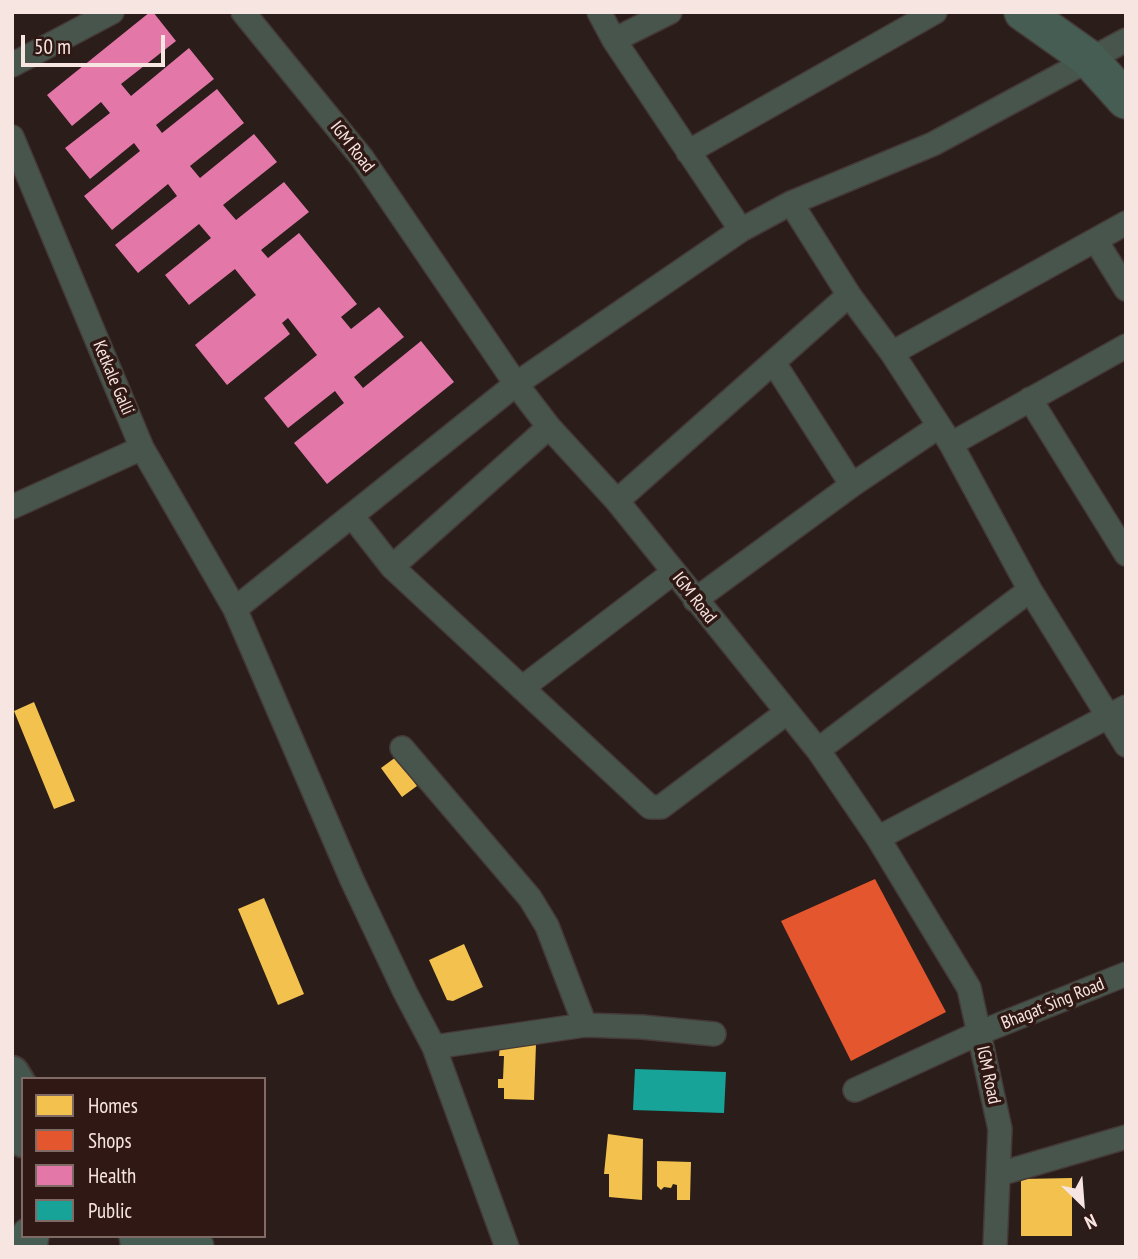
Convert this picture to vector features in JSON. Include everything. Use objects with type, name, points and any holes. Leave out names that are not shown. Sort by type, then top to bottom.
[{"type":"main road","points":[[1023,12],[1088,58],[1126,100]]},
{"type":"main road","points":[[12,1121],[21,1137]]},
{"type":"main road","points":[[174,1238],[195,1247]]},
{"type":"street","points":[[12,65],[79,20],[112,12]]},
{"type":"street","name":"IGM Road","points":[[243,12],[362,158],[516,384],[549,427],[617,501],[818,750],[878,838],[970,988],[1000,1129],[995,1247]]},
{"type":"street","points":[[599,12],[614,40],[741,230]]},
{"type":"street","points":[[614,40],[670,12]]},
{"type":"street","points":[[688,152],[935,12]]},
{"type":"street","points":[[235,609],[516,384],[741,230],[791,203],[933,144],[1088,58],[1126,40]]},
{"type":"street","name":"Ketkale Galli","points":[[12,137],[142,448],[235,609],[352,880],[434,1047],[507,1247]]},
{"type":"street","points":[[791,203],[849,295],[892,353],[944,435],[1030,590],[1117,711],[1126,745]]},
{"type":"street","points":[[892,353],[1126,223]]},
{"type":"street","points":[[1096,241],[1126,289]]},
{"type":"street","points":[[617,501],[849,295]]},
{"type":"street","points":[[695,600],[852,485],[944,435],[1030,399],[1126,346]]},
{"type":"street","points":[[774,363],[852,485]]},
{"type":"street","points":[[1030,399],[1126,554]]},
{"type":"street","points":[[392,567],[549,427]]},
{"type":"street","points":[[12,507],[142,448]]},
{"type":"street","points":[[352,516],[392,567],[650,807],[661,807],[786,713]]},
{"type":"street","points":[[523,688],[674,572]]},
{"type":"street","points":[[818,750],[1030,590]]},
{"type":"street","points":[[878,838],[1117,711]]},
{"type":"street","points":[[402,748],[530,898],[547,926],[585,1026]]},
{"type":"street","name":"Bhagat Sing Road","points":[[855,1090],[979,1033],[1126,974]]},
{"type":"street","points":[[434,1047],[585,1026],[642,1027],[714,1034]]},
{"type":"street","points":[[999,1174],[1126,1137]]},
{"type":"building: Homes","points":[[34,702],[75,801],[54,809],[14,711]]},
{"type":"building: Homes","points":[[396,757],[417,786],[402,797],[381,768]]},
{"type":"building: Homes","points":[[264,898],[304,994],[278,1005],[238,909]]},
{"type":"building: Homes","points":[[464,944],[483,987],[453,1001],[447,1000],[429,960]]},
{"type":"building: Homes","points":[[500,1044],[536,1044],[534,1100],[504,1099],[504,1088],[498,1088],[498,1079],[503,1079],[504,1056],[499,1056]]},
{"type":"building: Homes","points":[[608,1134],[643,1139],[642,1200],[609,1197],[609,1174],[604,1174]]},
{"type":"building: Homes","points":[[657,1161],[691,1162],[690,1200],[677,1200],[677,1185],[673,1184],[671,1188],[664,1187],[661,1190],[657,1186]]},
{"type":"building: Homes","points":[[1072,1178],[1072,1236],[1021,1236],[1021,1179]]},
{"type":"building: Shops","points":[[875,879],[946,1012],[851,1061],[781,921]]},
{"type":"building: Health","points":[[153,12],[176,41],[121,84],[131,96],[189,48],[214,79],[156,125],[162,133],[217,89],[244,123],[190,166],[200,178],[254,134],[277,162],[223,205],[236,220],[284,182],[309,212],[261,250],[268,258],[299,233],[357,304],[341,317],[351,329],[379,307],[404,337],[354,377],[363,388],[421,341],[454,382],[327,484],[294,443],[344,403],[335,391],[288,428],[264,398],[317,355],[288,318],[282,323],[290,334],[227,385],[195,345],[256,295],[235,269],[189,305],[165,275],[211,238],[199,224],[138,273],[115,245],[177,196],[168,184],[112,230],[84,196],[140,151],[134,143],[90,179],[65,148],[110,113],[101,102],[72,126],[47,95]]},
{"type":"building: Public","points":[[635,1069],[726,1072],[724,1113],[633,1110]]}]
